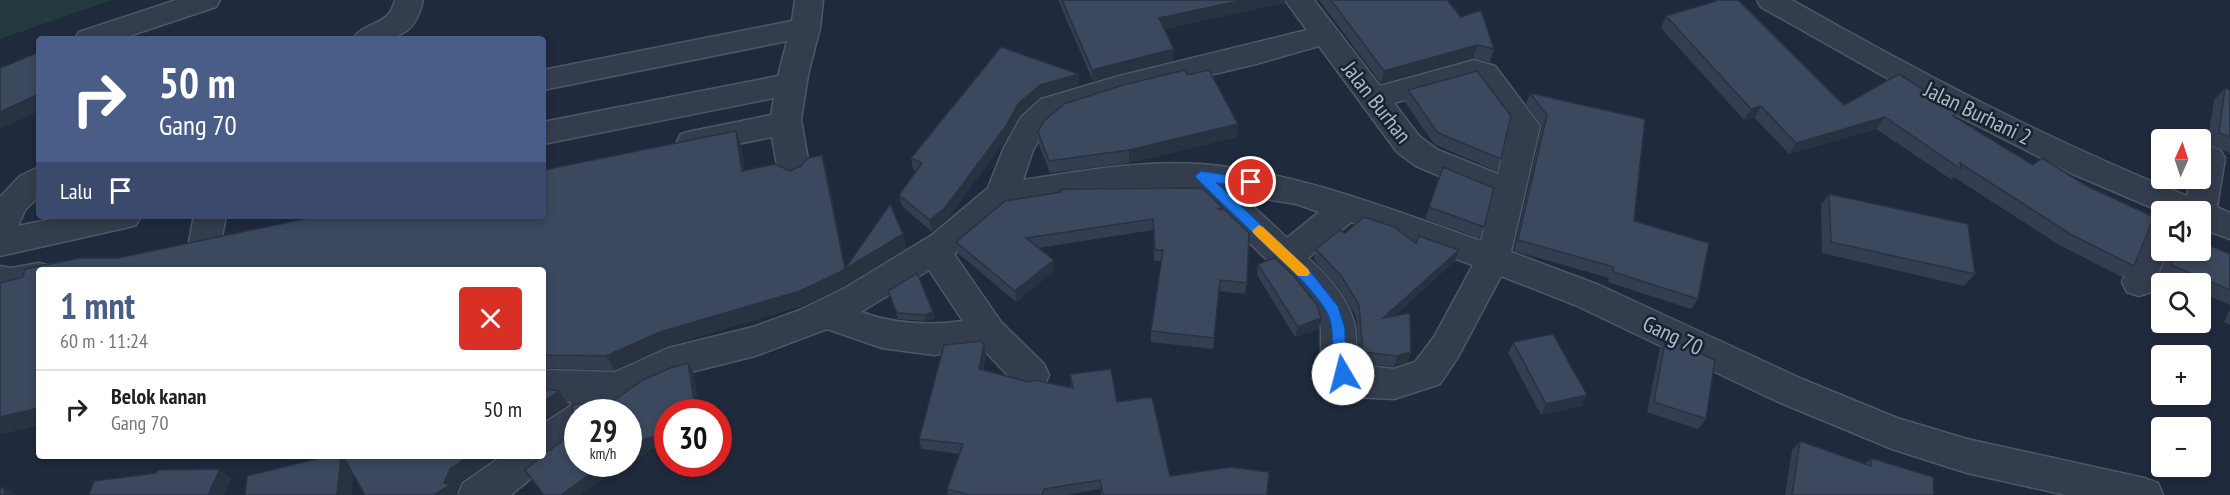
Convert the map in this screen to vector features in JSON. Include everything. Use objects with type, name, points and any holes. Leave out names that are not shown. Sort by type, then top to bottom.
[{"type":"street","points":[[98,36],[206,0]]},
{"type":"street","points":[[373,36],[399,23],[408,11],[409,0]]},
{"type":"street","name":"Jalan Burhan","points":[[1299,0],[1408,144],[1427,158],[1510,192]]},
{"type":"street","name":"Jalan Burhani 2","points":[[1771,0],[1910,80],[2151,202]]},
{"type":"street","points":[[546,79],[807,14],[786,123],[794,171]]},
{"type":"street","points":[[604,399],[635,378],[668,363],[755,340],[826,314],[857,298],[933,250],[972,222],[1001,195],[1018,150],[1032,125],[1052,107],[1119,86],[1256,54],[1324,35]]},
{"type":"street","points":[[1201,176],[1306,276],[1333,310],[1338,328],[1339,361],[1343,374],[1354,382],[1394,384],[1427,373],[1446,347],[1492,259],[1525,126],[1485,73],[1474,70],[1375,98]]},
{"type":"street","points":[[546,132],[793,84]]},
{"type":"street","points":[[670,146],[786,123]]},
{"type":"street","name":"Gang 70","points":[[1001,195],[1113,178],[1156,175],[1201,176],[1298,192],[1347,207],[1587,295],[1789,390],[1892,433],[1967,456],[2144,495]]},
{"type":"street","points":[[0,232],[6,210],[18,194],[36,181]]},
{"type":"street","points":[[1286,257],[1347,207]]},
{"type":"street","points":[[2211,218],[2230,226]]},
{"type":"street","points":[[0,243],[111,219]]},
{"type":"street","points":[[171,249],[208,229],[239,235]]},
{"type":"street","points":[[933,250],[989,332],[1031,375]]},
{"type":"street","points":[[2139,282],[2151,258]]},
{"type":"street","points":[[0,280],[11,282],[36,277]]},
{"type":"street","points":[[826,314],[892,336],[934,340],[989,332]]},
{"type":"street","points":[[546,385],[620,388]]},
{"type":"street","points":[[546,444],[564,430]]},
{"type":"street","points":[[477,495],[497,483],[526,459]]},
{"type":"green space","points":[[0,0],[112,0],[0,39]]},
{"type":"building","points":[[1062,0],[1244,0],[1159,18],[1174,49],[1092,70]]},
{"type":"building","points":[[1331,0],[1447,0],[1461,17],[1481,10],[1494,49],[1477,45],[1384,71]]},
{"type":"building","points":[[1719,0],[1738,0],[1844,105],[1899,74],[1958,112],[1953,116],[2033,165],[2042,158],[2087,186],[2151,216],[2151,224],[2134,266],[2070,234],[1960,163],[1961,169],[1885,117],[1796,143],[1761,106],[1751,109],[1666,16]]},
{"type":"building","points":[[1001,47],[1079,74],[1040,85],[1018,104],[1006,126],[945,208],[930,220],[899,195],[922,163],[911,158]]},
{"type":"building","points":[[36,53],[36,95],[0,112],[0,68]]},
{"type":"building","points":[[1185,70],[1187,75],[1209,70],[1238,124],[1129,150],[1049,161],[1038,132],[1044,121],[1064,104],[1123,85]]},
{"type":"building","points":[[1477,71],[1511,116],[1501,159],[1438,133],[1408,90]]},
{"type":"building","points":[[2225,88],[2230,90],[2230,137],[2219,133]]},
{"type":"building","points":[[1530,93],[1645,119],[1634,221],[1709,243],[1698,299],[1613,272],[1614,267],[1518,240],[1547,115]]},
{"type":"building","points":[[736,131],[742,171],[775,164],[790,171],[801,166],[808,158],[822,155],[845,269],[800,291],[660,332],[606,356],[546,355],[546,267],[36,267],[36,409],[0,417],[0,283],[23,277],[25,269],[80,258],[118,258],[304,219],[546,219],[546,169]]},
{"type":"building","points":[[1443,167],[1494,188],[1484,227],[1429,207]]},
{"type":"building","points":[[1202,188],[1223,208],[1217,209],[1225,210],[1249,233],[1247,283],[1220,280],[1214,338],[1151,331],[1163,250],[1155,250],[1153,219],[1026,238],[1054,260],[1015,291],[956,242],[1005,201],[1069,189]]},
{"type":"building","points":[[1829,194],[1968,224],[1975,274],[1831,242]]},
{"type":"building","points":[[890,204],[903,234],[845,269]]},
{"type":"building","points":[[1364,217],[1394,227],[1416,243],[1419,236],[1459,250],[1383,318],[1410,313],[1411,352],[1397,356],[1363,352],[1359,305],[1342,277],[1316,249],[1340,230],[1345,233]]},
{"type":"building","points":[[2211,246],[2230,254],[2230,290],[2211,282],[2211,273],[2190,273],[2171,265],[2173,261],[2211,261]]},
{"type":"building","points":[[1275,258],[1294,276],[1317,305],[1321,318],[1298,327],[1258,264]]},
{"type":"building","points":[[917,273],[933,312],[924,315],[897,313],[888,291]]},
{"type":"building","points":[[1553,334],[1587,395],[1546,404],[1513,342]]},
{"type":"building","points":[[1666,337],[1715,360],[1706,419],[1654,402]]},
{"type":"building","points":[[981,341],[984,345],[979,369],[1029,382],[1035,380],[1073,388],[1070,374],[1111,369],[1117,402],[1152,397],[1170,476],[1230,467],[1269,472],[1267,495],[1103,495],[1100,480],[1044,489],[1042,495],[970,495],[947,489],[963,444],[919,439],[944,345]]},
{"type":"building","points":[[688,363],[694,399],[654,399],[654,437],[642,442],[642,399],[615,399],[643,380]]},
{"type":"building","points":[[546,389],[559,391],[546,400]]},
{"type":"building","points":[[564,439],[564,477],[586,477],[561,495],[544,495],[525,470],[538,459],[546,459],[546,451]]},
{"type":"building","points":[[1800,441],[1871,466],[1871,458],[1933,477],[1934,495],[1792,495]]},
{"type":"building","points":[[316,459],[341,459],[337,495],[245,495],[247,476]]},
{"type":"building","points":[[345,459],[465,459],[450,469],[444,483],[450,485],[434,495],[365,495]]},
{"type":"building","points":[[220,469],[208,495],[89,495],[94,481],[156,473],[158,470]]},
{"type":"building","points":[[4,487],[5,495],[0,495],[0,489]]},
{"type":"slow traffic","points":[[1259,231],[1303,273]]},
{"type":"route","points":[[1251,182],[1201,176],[1306,276],[1333,310],[1338,328],[1339,361],[1343,374]]}]
